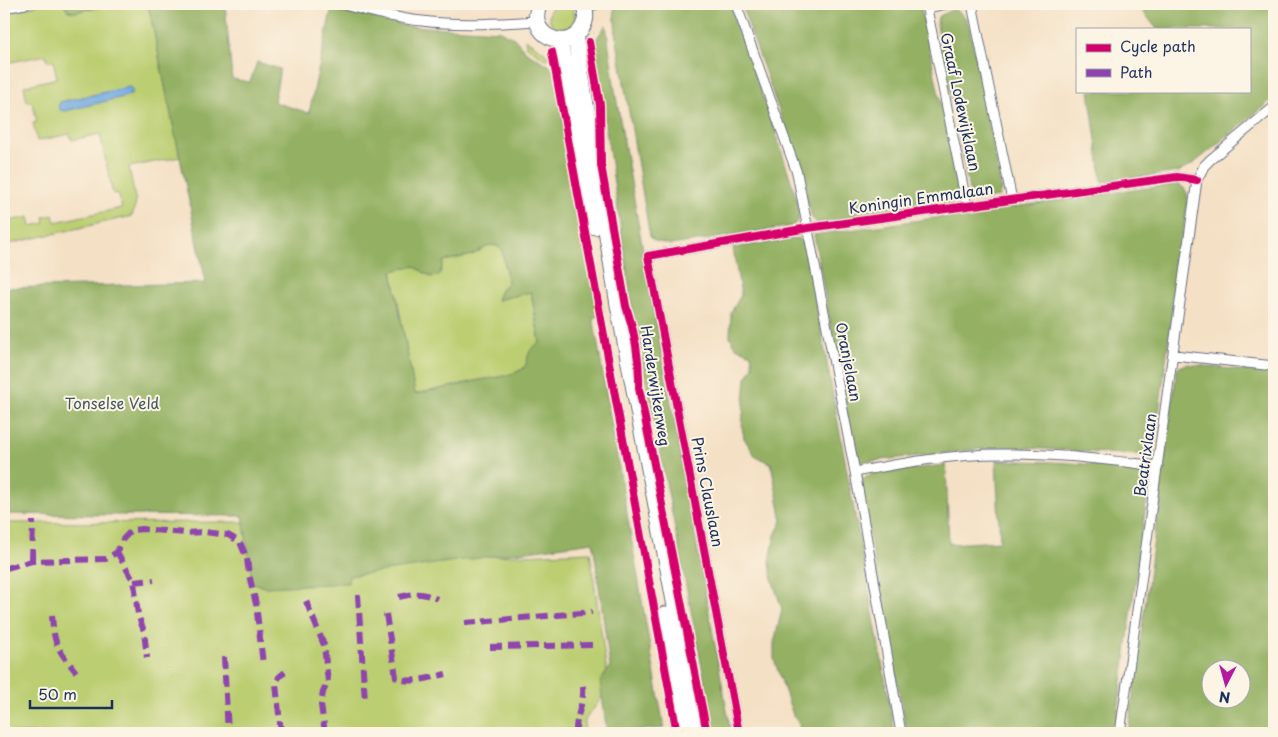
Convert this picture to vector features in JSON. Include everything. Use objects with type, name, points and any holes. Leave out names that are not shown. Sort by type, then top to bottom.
[{"type":"main road","points":[[540,4],[536,13],[540,28],[545,35],[560,41],[575,36],[585,24],[588,5]]},
{"type":"main road","name":"Harderwijkerweg","points":[[575,36],[618,305],[699,733]]},
{"type":"main road","name":"Harderwijkerweg","points":[[560,41],[610,306],[686,733]]},
{"type":"street","points":[[4,8],[25,4]]},
{"type":"street","points":[[340,4],[424,22],[487,24],[537,21]]},
{"type":"street","name":"Oranjelaan","points":[[736,4],[797,173],[855,472],[901,733]]},
{"type":"street","points":[[926,6],[946,4]]},
{"type":"street","name":"Graaf Lodewijklaan","points":[[972,4],[1012,200]]},
{"type":"street","name":"Graaf Lodewijklaan","points":[[926,6],[967,206]]},
{"type":"street","points":[[1197,180],[1204,166],[1274,107]]},
{"type":"street","name":"Koningin Emmalaan","points":[[648,256],[808,228],[1177,177],[1197,180]]},
{"type":"street","name":"Beatrixlaan","points":[[1120,733],[1197,180]]},
{"type":"street","name":"Prins Clauslaan","points":[[648,256],[739,733]]},
{"type":"street","points":[[1174,355],[1274,366]]},
{"type":"street","points":[[855,472],[954,456],[1003,454],[1084,457],[1158,466]]},
{"type":"green space","points":[[562,3],[571,7],[575,16],[571,25],[562,29],[553,25],[549,16],[553,7]]},
{"type":"green space","points":[[41,4],[64,4],[68,11],[75,12],[113,4],[148,4],[180,157],[129,167],[136,203],[132,216],[4,245],[4,222],[29,217],[31,226],[45,223],[44,217],[53,215],[55,222],[122,208],[118,193],[113,194],[100,134],[72,140],[70,134],[37,141],[33,123],[37,122],[32,102],[27,102],[24,86],[57,78],[53,60],[47,61],[46,55],[6,63],[4,53],[4,13]],"holes":[[[129,87],[130,95],[65,111],[60,102]]]},
{"type":"green space","points":[[64,4],[113,4],[75,12],[68,11]]},
{"type":"green space","name":"Tonselse Veld","points":[[148,4],[225,4],[232,79],[250,82],[257,62],[280,69],[274,102],[309,113],[332,7],[408,26],[500,31],[514,38],[525,51],[548,65],[552,65],[604,316],[593,317],[664,728],[607,733],[600,682],[610,667],[593,542],[349,576],[348,583],[264,587],[252,582],[243,516],[4,514],[4,288],[206,283]],"holes":[[[490,245],[497,246],[502,250],[508,282],[501,290],[497,300],[531,292],[540,343],[531,349],[526,365],[521,370],[415,394],[392,271],[414,266],[431,277],[439,276],[444,261],[472,255]]]},
{"type":"green space","points":[[625,4],[730,4],[796,197],[799,212],[798,220],[793,226],[671,245],[655,241],[650,237],[616,35],[614,9]]},
{"type":"green space","points":[[741,4],[920,4],[959,191],[958,199],[954,203],[817,223],[812,218],[798,164]]},
{"type":"green space","points":[[1137,4],[1274,4],[1274,98],[1193,164],[1178,172],[1102,182],[1089,92],[1250,92],[1250,28],[1156,28]]},
{"type":"green space","points":[[955,10],[966,18],[970,30],[999,174],[1001,189],[999,197],[976,200],[969,190],[937,25],[938,17]]},
{"type":"green space","points":[[606,25],[615,91],[641,239],[731,733],[715,733],[634,319],[594,47],[597,38]]},
{"type":"green space","points":[[525,39],[546,53],[550,58],[545,59],[526,46]]},
{"type":"green space","points":[[1177,184],[1185,189],[1188,197],[1153,456],[1029,448],[982,449],[862,462],[855,461],[814,235]]},
{"type":"green space","points":[[799,238],[803,242],[807,254],[895,733],[800,733],[799,724],[793,715],[774,659],[774,643],[782,609],[772,579],[770,561],[775,535],[782,521],[771,463],[756,457],[744,438],[742,427],[746,378],[753,367],[751,354],[736,347],[730,337],[731,312],[741,295],[733,248]]},
{"type":"green space","points":[[490,245],[497,246],[502,250],[508,282],[501,290],[497,300],[531,292],[540,343],[532,350],[526,365],[521,370],[415,394],[392,271],[414,266],[431,277],[444,261],[472,255]]},
{"type":"green space","points":[[1187,364],[1274,374],[1274,733],[1128,733],[1177,368]]},
{"type":"green space","points":[[996,461],[1122,467],[1150,474],[1115,733],[907,733],[859,480],[874,473],[946,465],[949,544],[1000,541]]},
{"type":"green space","points":[[253,522],[408,560],[590,552],[609,688],[585,720],[584,733],[4,733],[4,523]]},
{"type":"water","points":[[129,87],[132,89],[132,93],[123,97],[65,111],[58,108],[60,102]]},
{"type":"marked path","points":[[32,561],[33,521]]},
{"type":"marked path","points":[[6,568],[32,561],[106,559],[117,552],[123,539],[132,530],[143,529],[185,533],[204,532],[228,535],[240,542],[247,559],[256,604],[263,664]]},
{"type":"marked path","points":[[117,552],[134,582],[138,615],[144,631],[147,658]]},
{"type":"marked path","points":[[134,582],[154,580]]},
{"type":"marked path","points":[[399,597],[418,594],[437,599]]},
{"type":"marked path","points":[[358,595],[365,701]]},
{"type":"marked path","points":[[306,601],[324,645],[328,682],[323,692],[321,705],[325,733]]},
{"type":"marked path","points":[[465,623],[592,612]]},
{"type":"marked path","points":[[386,614],[396,677],[413,680],[446,674]]},
{"type":"marked path","points":[[52,615],[55,640],[76,672]]},
{"type":"marked path","points":[[490,647],[596,645]]},
{"type":"marked path","points":[[224,657],[228,733]]},
{"type":"marked path","points":[[281,733],[276,684],[279,677],[285,672]]},
{"type":"marked path","points":[[576,733],[583,694],[582,681]]},
{"type":"cycle path","points":[[589,42],[600,105],[601,165],[626,306],[636,347],[639,367],[639,388],[707,733]]},
{"type":"cycle path","points":[[552,52],[677,733]]},
{"type":"cycle path","points":[[739,733],[648,256],[808,228],[1177,177],[1197,180]]}]
